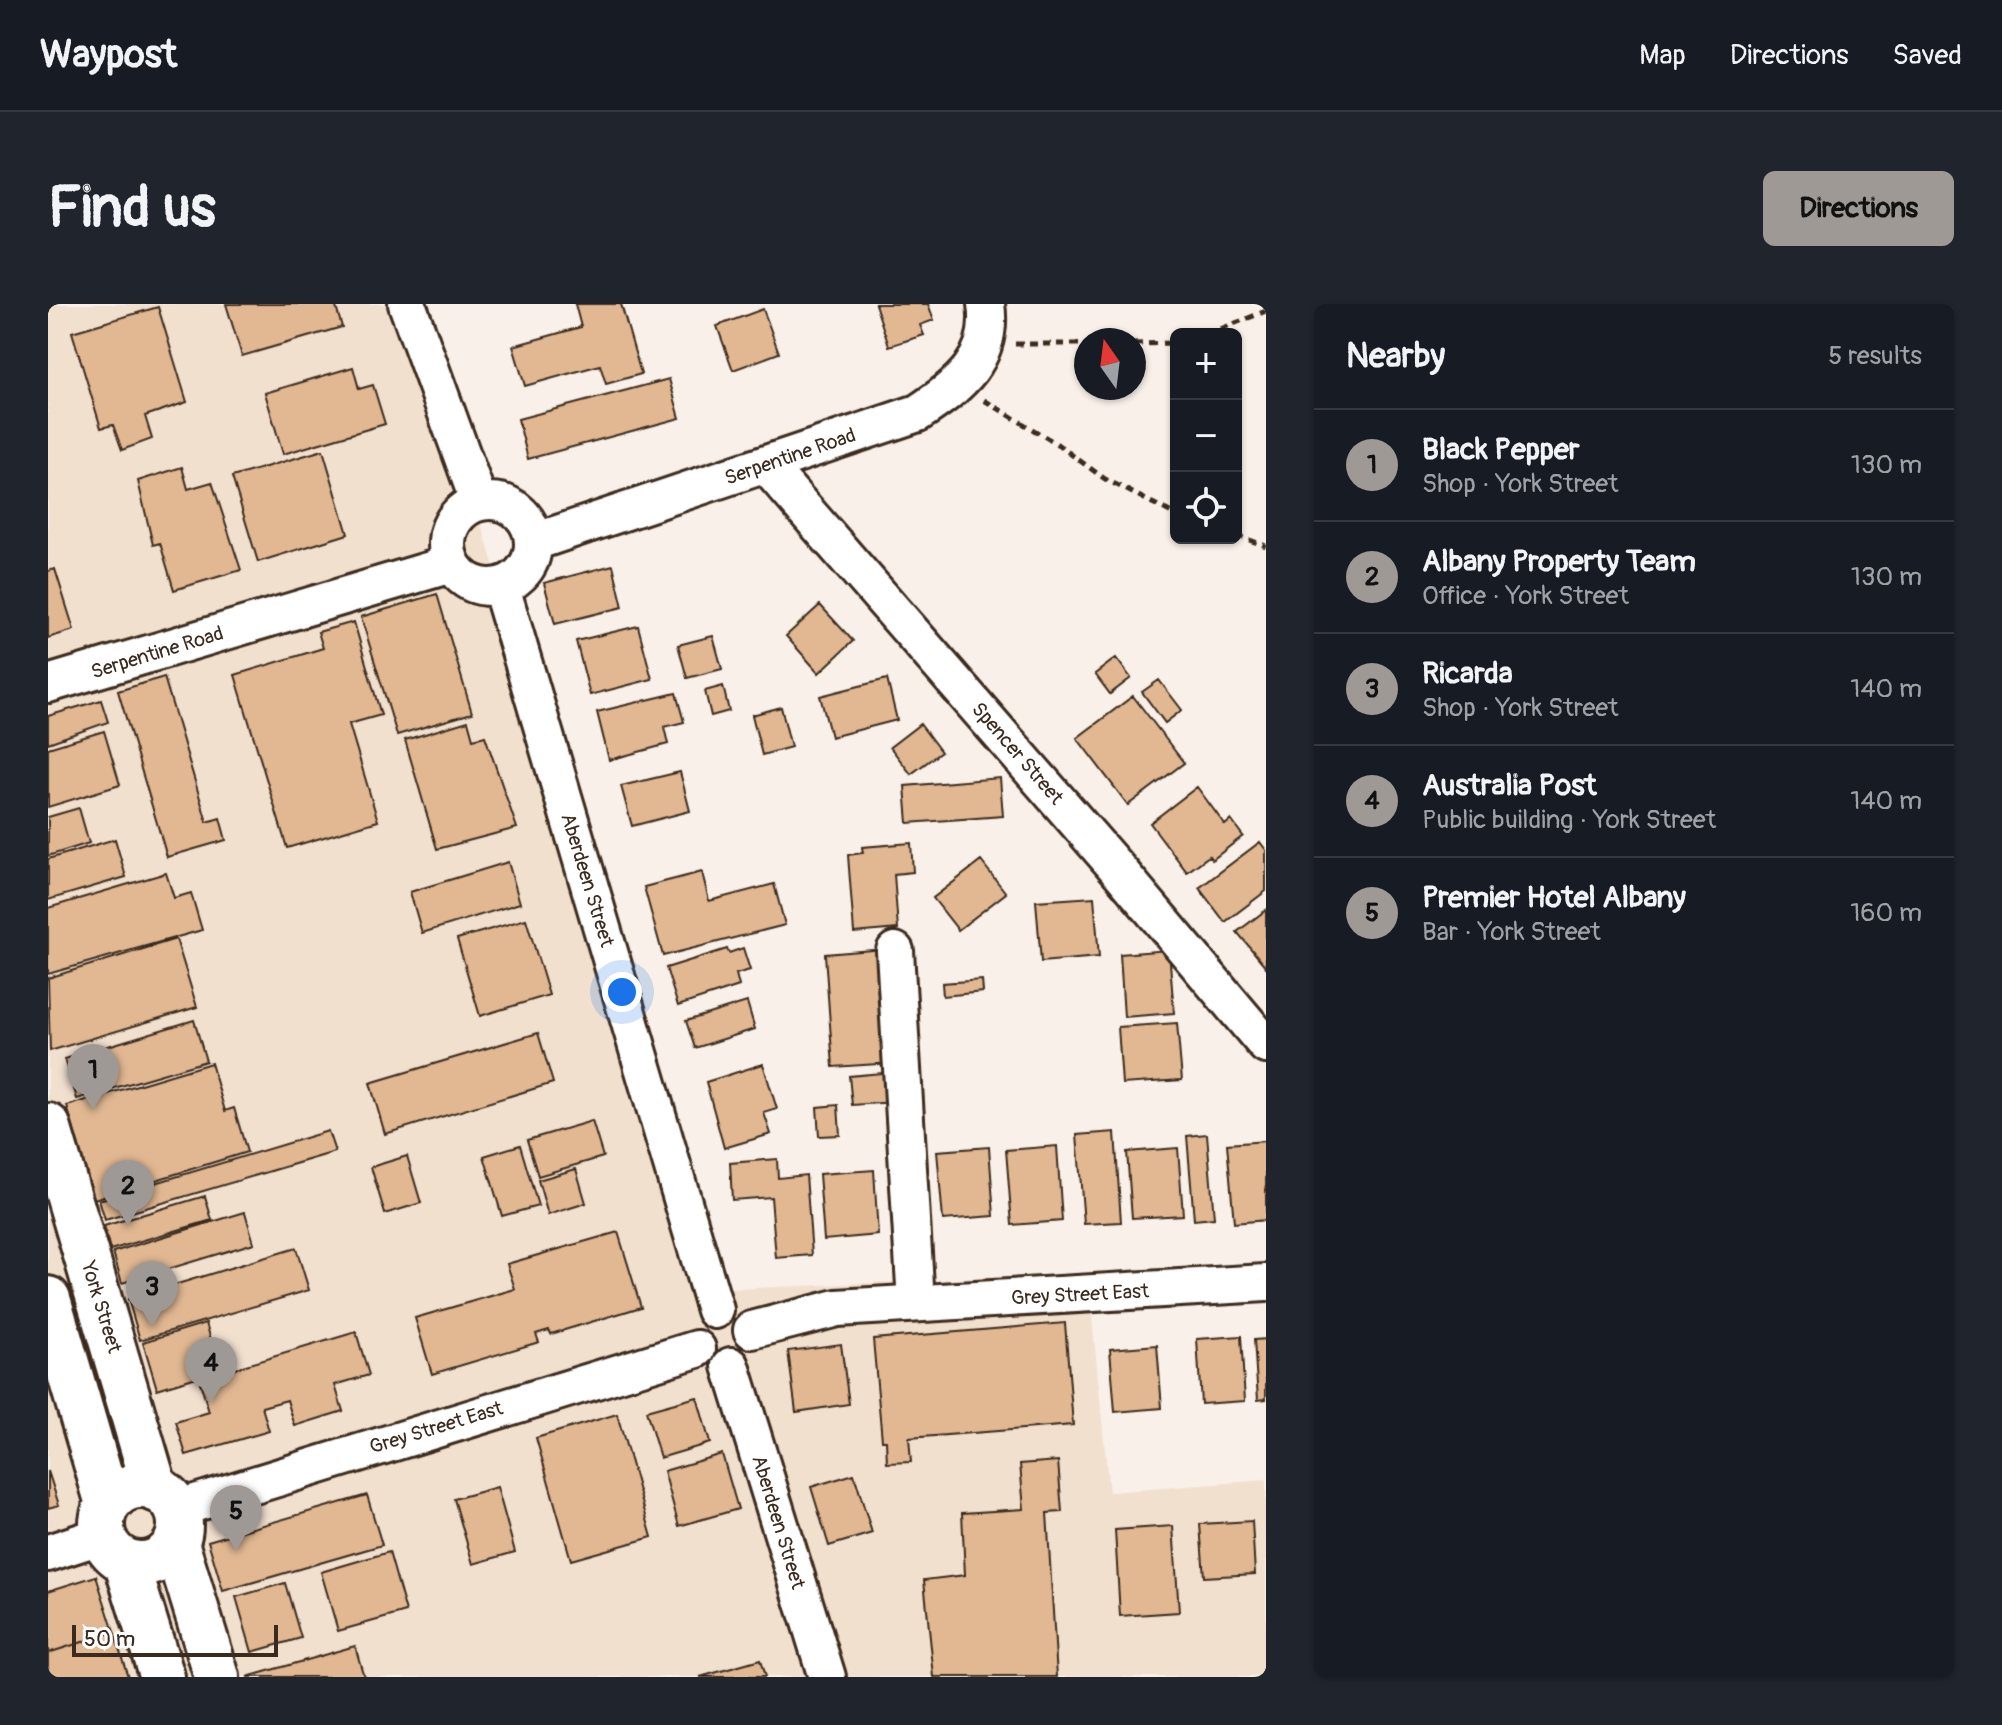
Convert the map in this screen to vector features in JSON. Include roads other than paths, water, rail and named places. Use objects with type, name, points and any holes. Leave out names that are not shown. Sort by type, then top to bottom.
[{"type":"main road","name":"York Street","points":[[48,1126],[217,1677]]},
{"type":"main road","points":[[48,1299],[112,1534],[162,1677]]},
{"type":"main road","points":[[129,1488],[169,1514],[167,1555],[154,1562],[140,1565],[112,1534],[129,1488]]},
{"type":"street","points":[[407,304],[479,502]]},
{"type":"street","name":"Serpentine Road","points":[[534,542],[918,413],[959,386],[986,319]]},
{"type":"street","name":"Spencer Street","points":[[766,465],[1112,862],[1266,1045]]},
{"type":"street","points":[[495,501],[522,514],[534,542],[526,570],[501,587],[473,585],[451,564],[448,533],[465,508],[479,502],[495,501]]},
{"type":"street","name":"Serpentine Road","points":[[48,684],[451,564]]},
{"type":"street","name":"Aberdeen Street","points":[[501,587],[715,1310]]},
{"type":"street","points":[[895,951],[916,1303]]},
{"type":"street","name":"Grey Street East","points":[[752,1330],[837,1308],[1266,1283]]},
{"type":"street","points":[[715,1310],[733,1310],[748,1321],[752,1330],[753,1339],[746,1357],[731,1366],[710,1364],[697,1349],[694,1340],[700,1321],[715,1310]]},
{"type":"street","name":"Grey Street East","points":[[169,1514],[278,1475],[697,1349]]},
{"type":"street","name":"Aberdeen Street","points":[[731,1366],[827,1677]]},
{"type":"street","points":[[48,1553],[112,1534]]},
{"type":"place","name":"Black Pepper","points":[[93,1110]]},
{"type":"place","name":"Albany Property Team","points":[[128,1226]]},
{"type":"place","name":"Ricarda","points":[[152,1327]]},
{"type":"place","name":"Australia Post","points":[[211,1403]]},
{"type":"place","name":"Premier Hotel Albany","points":[[236,1551]]}]
